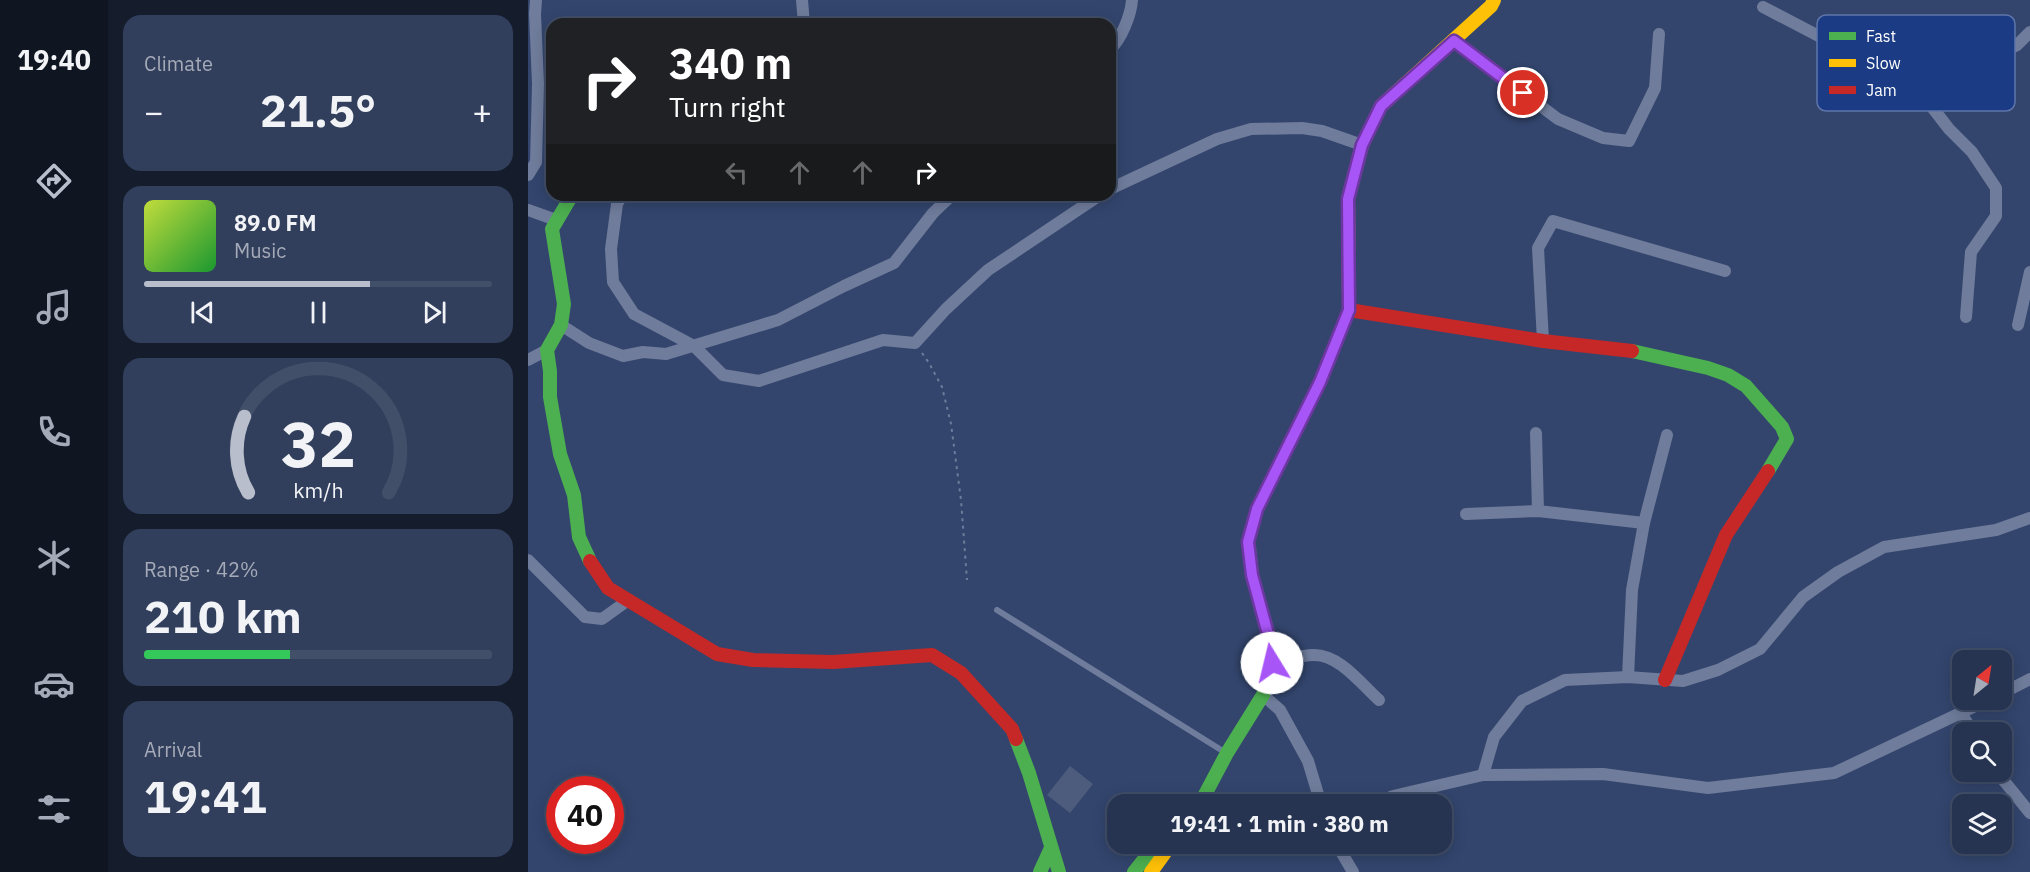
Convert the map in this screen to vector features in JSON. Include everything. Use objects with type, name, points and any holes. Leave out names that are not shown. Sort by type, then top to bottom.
[{"type":"street","points":[[528,175],[536,162],[538,84],[536,0]]},
{"type":"street","points":[[802,0],[804,18]]},
{"type":"street","points":[[1116,45],[1132,7],[1132,0]]},
{"type":"street","points":[[1205,794],[1227,753],[1263,695],[1272,663],[1268,634],[1252,575],[1248,542],[1257,509],[1320,382],[1349,310],[1348,199],[1362,145],[1381,106],[1454,41],[1491,6],[1494,0]]},
{"type":"street","points":[[1763,7],[1817,35]]},
{"type":"street","points":[[2015,46],[2030,32]]},
{"type":"street","points":[[1454,41],[1558,119],[1603,138],[1629,141],[1655,88],[1659,34]]},
{"type":"street","points":[[1935,111],[1972,152],[1996,188],[1996,216],[1971,252],[1966,316]]},
{"type":"street","points":[[1116,186],[1217,140],[1251,129],[1302,128],[1322,131],[1362,145]]},
{"type":"street","points":[[528,360],[547,350],[561,325],[564,304],[552,229],[568,201]]},
{"type":"street","points":[[619,201],[611,249],[613,282],[634,314],[694,346],[723,375],[759,381],[883,340],[915,343],[946,309],[988,270],[1091,201]]},
{"type":"street","points":[[561,325],[589,343],[623,356],[643,352],[666,354],[778,320],[894,263],[933,213],[946,201]]},
{"type":"street","points":[[528,210],[556,220]]},
{"type":"street","points":[[1543,341],[1538,248],[1553,221],[1725,271]]},
{"type":"street","points":[[2018,325],[2030,272]]},
{"type":"street","points":[[1349,310],[1543,341],[1629,351],[1708,368],[1728,375],[1746,387],[1782,427],[1787,439],[1726,535],[1665,680]]},
{"type":"street","points":[[547,350],[550,397],[564,470],[574,495],[579,537],[593,568],[608,588],[717,654],[753,660],[832,662],[932,655],[962,673],[1012,729],[1029,773],[1059,872]]},
{"type":"street","points":[[1536,433],[1538,511]]},
{"type":"street","points":[[1628,677],[1632,590],[1644,523],[1667,435]]},
{"type":"street","points":[[1466,514],[1538,511],[1644,523]]},
{"type":"street","points":[[1483,775],[1494,737],[1522,701],[1566,680],[1628,677],[1683,681],[1718,670],[1760,649],[1803,597],[1838,572],[1884,547],[1996,530],[2030,518]]},
{"type":"street","points":[[528,560],[585,617],[602,619],[627,601]]},
{"type":"street","points":[[1272,663],[1312,655],[1323,656],[1336,661],[1379,700]]},
{"type":"street","points":[[2012,689],[2030,680]]},
{"type":"street","points":[[1263,695],[1280,710],[1308,761],[1318,794]]},
{"type":"street","points":[[1402,794],[1483,775],[1603,774],[1708,788],[1834,773],[1967,710]]},
{"type":"street","points":[[1961,713],[1967,722]]},
{"type":"street","points":[[1195,794],[1214,777]]},
{"type":"street","points":[[2005,782],[2030,813]]},
{"type":"street","points":[[1040,872],[1051,848]]},
{"type":"street","points":[[1134,872],[1148,854]]},
{"type":"street","points":[[1151,872],[1164,854]]},
{"type":"street","points":[[1342,854],[1353,872]]},
{"type":"lane","points":[[997,610],[1227,753]]},
{"type":"path","points":[[915,343],[942,387],[951,424],[961,500],[967,580]]},
{"type":"building","points":[[1070,766],[1093,784],[1070,813],[1047,795]]},
{"type":"traffic: fast","points":[[568,201],[552,229],[564,304],[561,325],[547,350],[550,397],[560,454],[574,495],[579,537],[590,561]]},
{"type":"traffic: fast","points":[[1632,351],[1708,368],[1728,375],[1746,386],[1782,427],[1787,439],[1768,471]]},
{"type":"traffic: fast","points":[[1205,794],[1227,753],[1263,695],[1272,663],[1268,634],[1252,575],[1249,548]]},
{"type":"traffic: fast","points":[[1016,739],[1029,773],[1059,872]]},
{"type":"traffic: fast","points":[[1040,872],[1051,848]]},
{"type":"traffic: fast","points":[[1134,872],[1148,854]]},
{"type":"traffic: slow","points":[[1349,296],[1348,199],[1362,145],[1381,106],[1491,6],[1494,0]]},
{"type":"traffic: slow","points":[[1151,872],[1164,854]]},
{"type":"traffic: jam","points":[[1249,548],[1248,542],[1257,509],[1320,382],[1349,310],[1349,296]]},
{"type":"traffic: jam","points":[[1349,310],[1543,341],[1632,351]]},
{"type":"traffic: jam","points":[[1665,680],[1726,535],[1768,471]]},
{"type":"traffic: jam","points":[[590,561],[608,588],[717,654],[753,660],[833,662],[932,655],[961,673],[1012,729],[1016,739]]},
{"type":"route","points":[[1272,663],[1268,634],[1252,575],[1248,542],[1257,509],[1320,382],[1349,310],[1348,199],[1362,145],[1381,106],[1454,41],[1523,93]]}]
